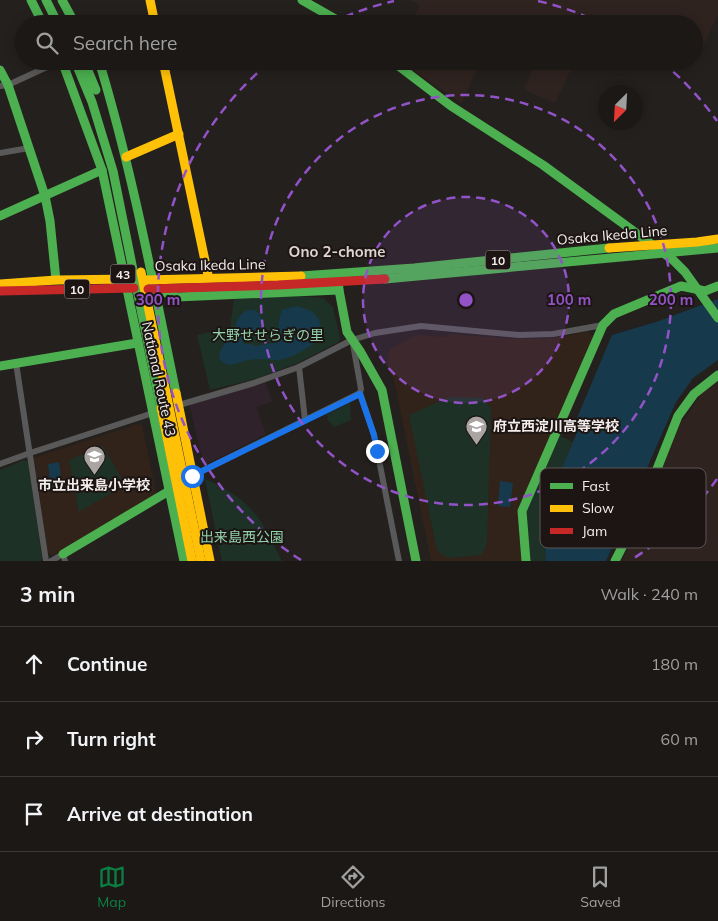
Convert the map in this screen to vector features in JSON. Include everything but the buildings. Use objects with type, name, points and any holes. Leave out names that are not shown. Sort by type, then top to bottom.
[{"type":"main road","points":[[31,0],[38,15]]},
{"type":"main road","points":[[38,0],[46,15]]},
{"type":"main road","points":[[46,0],[54,15]]},
{"type":"main road","points":[[55,0],[62,15]]},
{"type":"main road","points":[[62,0],[70,15]]},
{"type":"main road","points":[[70,0],[78,15]]},
{"type":"main road","points":[[150,0],[153,15]]},
{"type":"main road","points":[[302,0],[328,15]]},
{"type":"main road","points":[[0,70],[4,86],[29,148],[44,196],[52,240],[56,280]]},
{"type":"main road","name":"National Route 43","points":[[64,70],[102,170],[184,561]]},
{"type":"main road","points":[[0,216],[102,170],[97,141],[72,70]]},
{"type":"main road","name":"43","points":[[79,70],[99,122],[112,171],[192,561]]},
{"type":"main road","name":"43","points":[[88,70],[109,129],[120,170],[201,561]]},
{"type":"main road","points":[[97,70],[118,123]]},
{"type":"main road","name":"National Route 43","points":[[103,70],[118,123],[154,285],[210,561]]},
{"type":"main road","points":[[165,70],[208,274]]},
{"type":"main road","points":[[404,70],[451,106],[543,165],[673,260],[685,272],[718,318]]},
{"type":"main road","points":[[126,157],[179,134]]},
{"type":"main road","name":"Osaka Ikeda Line","points":[[154,285],[172,280],[278,281],[718,239]]},
{"type":"main road","name":"Osaka Ikeda Line","points":[[0,284],[56,280],[154,285],[414,277],[718,248]]},
{"type":"main road","points":[[172,280],[208,274],[337,269],[347,332],[382,390],[416,561]]},
{"type":"main road","name":"Osaka Ikeda Line","points":[[0,291],[125,283]]},
{"type":"main road","points":[[154,285],[177,297],[339,290]]},
{"type":"main road","points":[[540,468],[603,325],[614,314],[630,306],[682,286],[705,291],[718,286]]},
{"type":"main road","points":[[0,366],[137,343]]},
{"type":"main road","points":[[657,468],[678,416],[694,394],[718,375]]},
{"type":"main road","points":[[526,561],[522,510],[540,469]]},
{"type":"main road","points":[[64,558],[192,476]]},
{"type":"main road","points":[[201,517],[214,561]]},
{"type":"main road","points":[[178,535],[178,561]]},
{"type":"main road","points":[[616,561],[622,548]]},
{"type":"street","points":[[4,86],[40,70]]},
{"type":"street","points":[[0,153],[29,148]]},
{"type":"street","points":[[179,405],[254,383],[299,367],[352,340],[375,333],[421,326],[519,335],[553,334],[603,325]]},
{"type":"street","points":[[352,340],[361,389],[360,394],[374,435],[399,561]]},
{"type":"street","points":[[16,364],[46,561]]},
{"type":"street","points":[[299,367],[306,420]]},
{"type":"street","points":[[192,476],[360,394]]},
{"type":"street","points":[[0,464],[153,413]]},
{"type":"street","points":[[51,561],[64,558]]},
{"type":"shaded area","points":[[409,0],[718,0],[718,15],[703,46],[703,15],[415,15],[420,5]]},
{"type":"shaded area","points":[[416,70],[476,70],[462,103],[415,72]]},
{"type":"shaded area","points":[[530,70],[571,70],[555,103],[524,90],[532,71]]},
{"type":"shaded area","name":"府立西淀川高等学校","points":[[588,331],[593,337],[518,509],[522,561],[431,561],[394,380],[387,366],[391,348],[416,335],[445,337],[448,334],[543,339]]},
{"type":"shaded area","points":[[265,381],[272,402],[256,407],[266,434],[204,465],[189,404]]},
{"type":"shaded area","points":[[718,381],[718,561],[622,561],[628,548],[706,548],[706,468],[662,468],[682,420],[684,420],[701,394]]},
{"type":"shaded area","name":"市立出来島小学校","points":[[138,424],[142,425],[156,492],[154,497],[53,555],[48,553],[34,460],[36,457]]},
{"type":"green space","name":"大野せせらぎの里","points":[[297,296],[323,298],[333,307],[340,338],[338,342],[298,363],[255,379],[210,390],[197,335],[230,328],[234,299]]},
{"type":"green space","points":[[450,397],[483,398],[491,408],[487,543],[482,555],[447,558],[437,550],[409,415]]},
{"type":"green space","points":[[350,403],[351,420],[334,427],[326,415]]},
{"type":"green space","points":[[558,435],[573,442],[562,468],[544,468]]},
{"type":"green space","points":[[103,446],[125,485],[79,512],[69,460]]},
{"type":"green space","points":[[24,460],[28,462],[42,558],[41,561],[0,561],[0,470]]},
{"type":"green space","points":[[540,476],[540,548],[545,548],[546,561],[530,561],[525,511]]},
{"type":"green space","name":"出来島西公園","points":[[205,479],[233,494],[252,510],[264,526],[282,561],[222,561]]},
{"type":"water","points":[[718,299],[718,360],[693,378],[676,402],[647,468],[562,468],[579,428],[574,425],[612,335],[656,322]]},
{"type":"water","points":[[297,306],[313,312],[320,323],[322,335],[306,348],[293,356],[280,360],[253,359],[230,365],[222,362],[219,358],[223,347],[234,331],[239,317],[245,311],[252,310],[261,316],[260,328],[255,333],[245,336],[243,342],[244,344],[255,346],[274,343],[282,310]]},
{"type":"water","points":[[59,462],[62,487],[51,489],[48,464]]},
{"type":"water","points":[[500,481],[513,483],[510,507],[498,506]]},
{"type":"water","points":[[545,548],[612,548],[606,561],[546,561]]},
{"type":"traffic: fast","points":[[31,0],[38,15]]},
{"type":"traffic: fast","points":[[46,0],[54,15]]},
{"type":"traffic: fast","points":[[62,0],[70,15]]},
{"type":"traffic: fast","points":[[302,0],[328,15]]},
{"type":"traffic: fast","points":[[0,70],[8,85],[45,196],[50,221],[56,280]]},
{"type":"traffic: fast","points":[[65,70],[102,170],[184,561]]},
{"type":"traffic: fast","points":[[79,70],[92,102],[113,171],[161,408]]},
{"type":"traffic: fast","points":[[88,70],[96,90]]},
{"type":"traffic: fast","points":[[102,70],[132,185],[176,393]]},
{"type":"traffic: fast","points":[[404,70],[451,106],[543,165],[673,260],[685,272],[718,318]]},
{"type":"traffic: fast","points":[[0,216],[102,170]]},
{"type":"traffic: fast","points":[[301,276],[414,268],[609,248]]},
{"type":"traffic: fast","points":[[385,279],[718,248]]},
{"type":"traffic: fast","points":[[161,291],[177,297],[339,290],[338,277]]},
{"type":"traffic: fast","points":[[541,468],[603,325],[614,314],[681,286],[705,291],[718,286]]},
{"type":"traffic: fast","points":[[339,290],[347,332],[382,390],[416,561]]},
{"type":"traffic: fast","points":[[0,366],[137,343]]},
{"type":"traffic: fast","points":[[657,468],[678,416],[694,394],[718,375]]},
{"type":"traffic: fast","points":[[526,561],[522,511],[540,470]]},
{"type":"traffic: fast","points":[[63,554],[174,488]]},
{"type":"traffic: fast","points":[[615,561],[622,548]]},
{"type":"traffic: slow","points":[[150,0],[153,15]]},
{"type":"traffic: slow","points":[[165,70],[208,275]]},
{"type":"traffic: slow","points":[[126,157],[179,134]]},
{"type":"traffic: slow","points":[[609,248],[718,239]]},
{"type":"traffic: slow","points":[[141,272],[201,561]]},
{"type":"traffic: slow","points":[[146,280],[301,276]]},
{"type":"traffic: slow","points":[[0,284],[56,280],[131,279]]},
{"type":"traffic: slow","points":[[176,393],[210,561]]},
{"type":"traffic: slow","points":[[161,408],[192,561]]},
{"type":"traffic: jam","points":[[148,289],[385,279]]},
{"type":"traffic: jam","points":[[0,291],[134,288]]},
{"type":"place","name":"府立西淀川高等学校","points":[[477,445]]},
{"type":"place","name":"市立出来島小学校","points":[[94,476]]},
{"type":"district","name":"Ono 2-chome","points":[[337,251]]},
{"type":"route","points":[[192,476],[360,394],[374,435],[377,451]]}]
